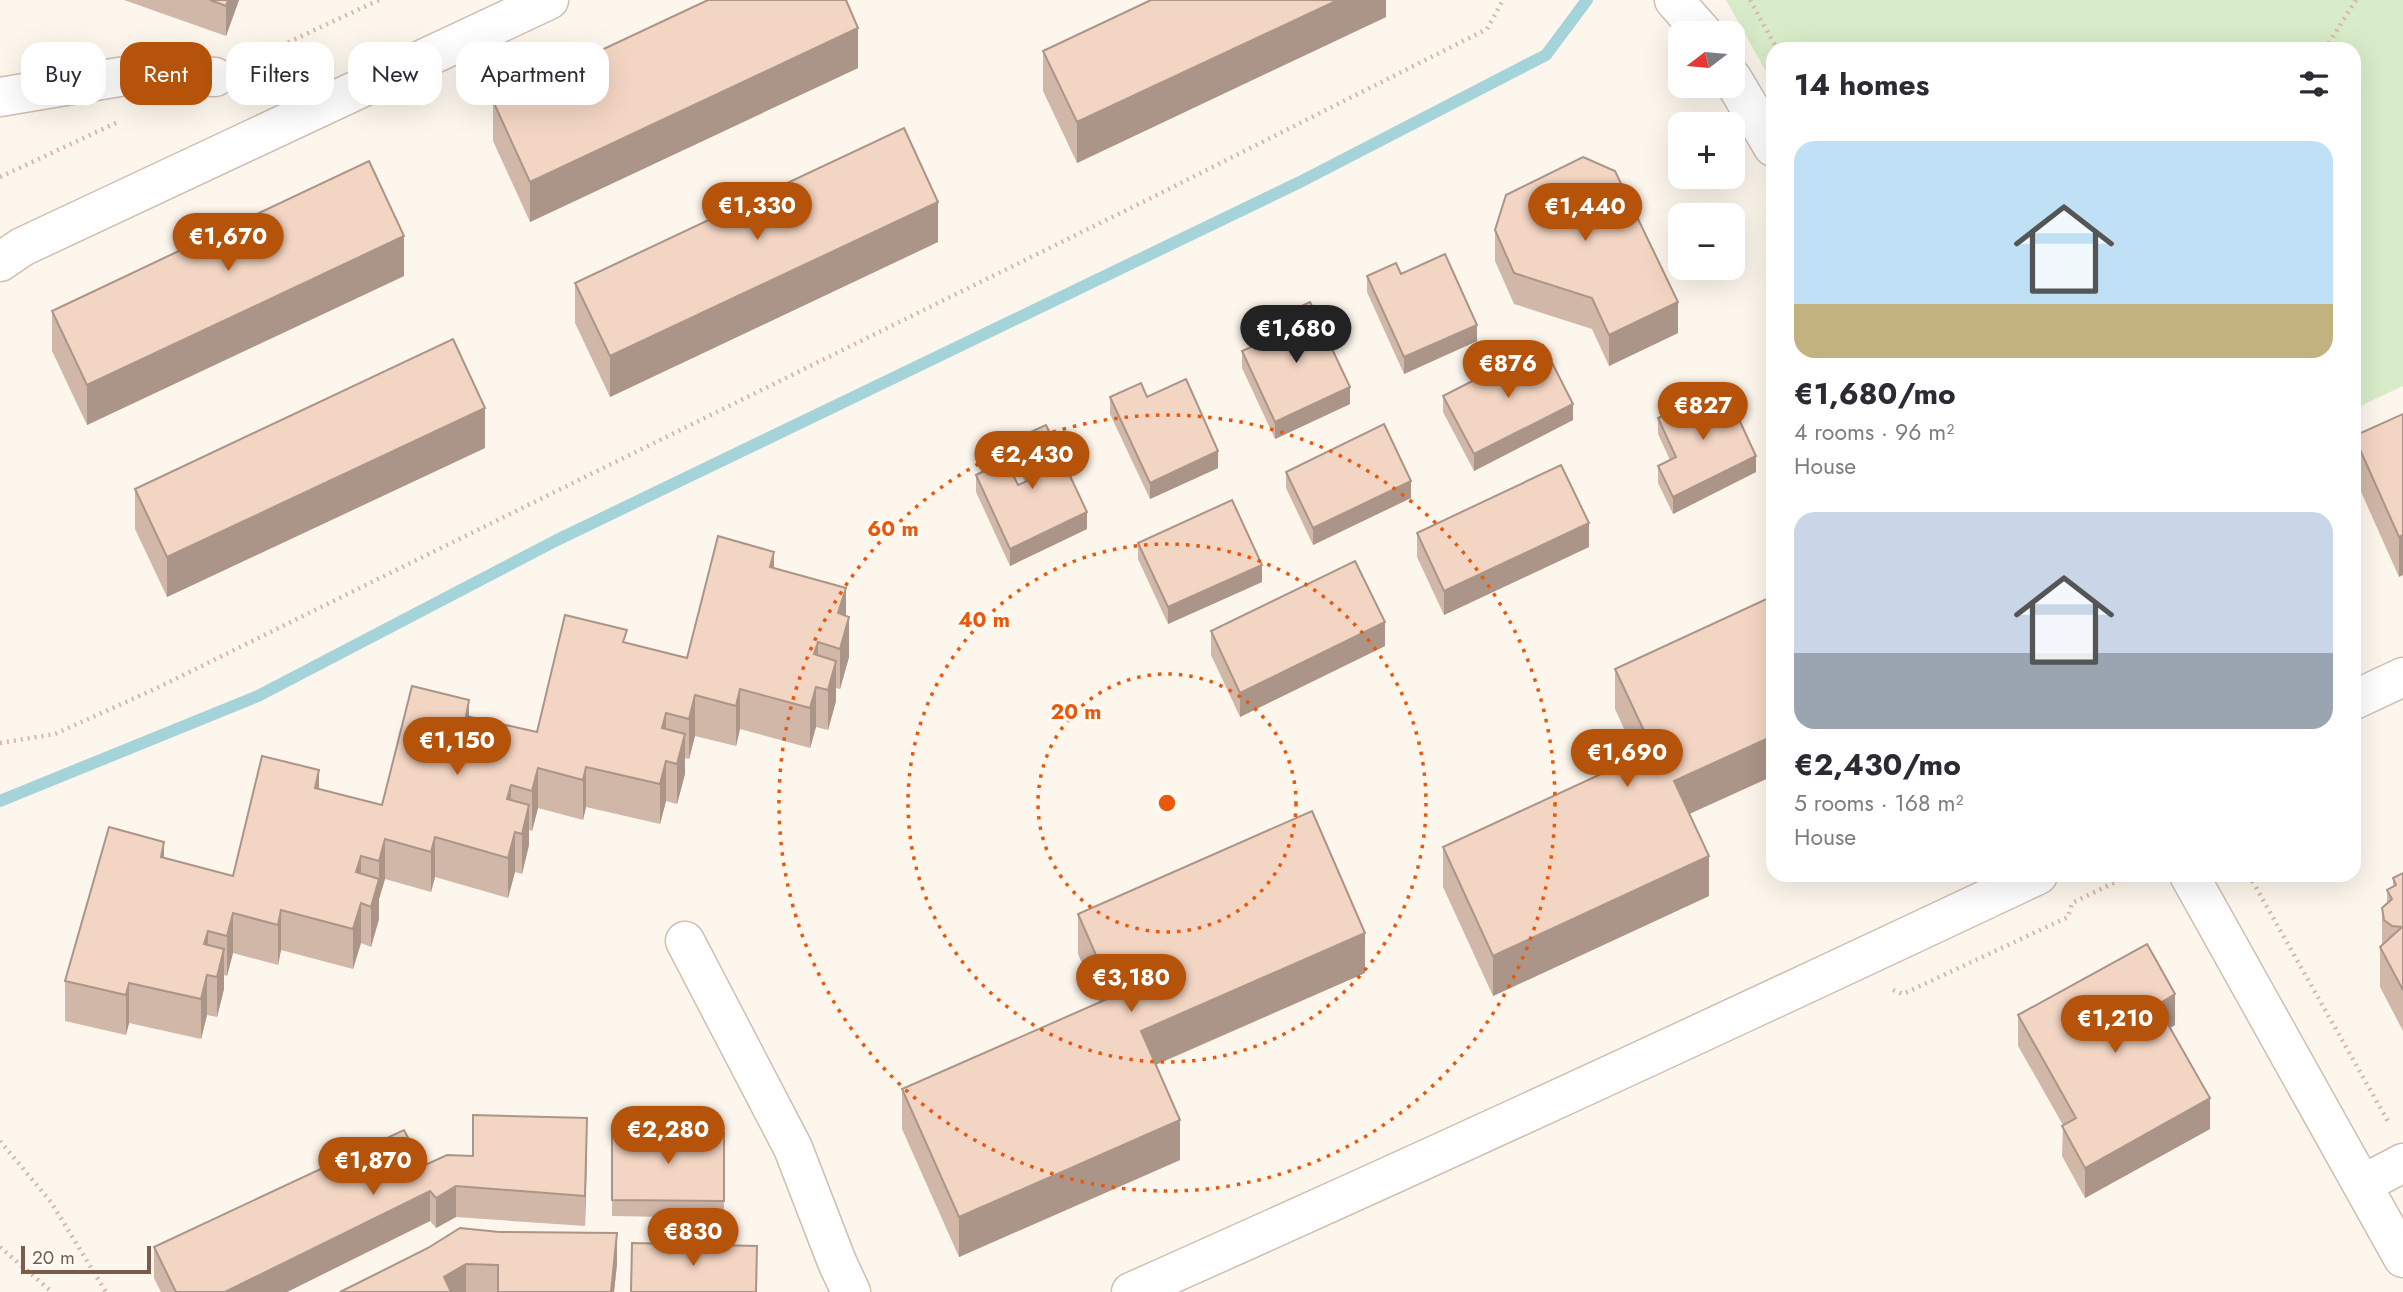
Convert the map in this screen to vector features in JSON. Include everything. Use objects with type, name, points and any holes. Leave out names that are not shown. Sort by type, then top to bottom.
[{"type":"street","points":[[0,262],[22,247],[549,0]]},
{"type":"street","points":[[1674,0],[1692,21]]},
{"type":"street","points":[[1691,0],[1702,21]]},
{"type":"street","points":[[0,97],[143,73],[215,77]]},
{"type":"street","points":[[1744,98],[1766,135]]},
{"type":"street","points":[[2361,697],[2403,677]]},
{"type":"street","points":[[1131,1292],[1696,1035],[2023,882]]},
{"type":"street","points":[[2193,882],[2403,1258]]},
{"type":"street","points":[[685,941],[793,1148],[837,1262],[852,1292]]},
{"type":"street","points":[[2363,1184],[2400,1149]]},
{"type":"path","points":[[0,743],[55,734],[158,688],[1157,195],[1487,29],[1503,0]]},
{"type":"path","points":[[1750,0],[1773,42]]},
{"type":"path","points":[[2329,42],[2356,0]]},
{"type":"path","points":[[2253,882],[2400,1149]]},
{"type":"path","points":[[0,1141],[51,1202],[106,1292]]},
{"type":"path","points":[[0,1247],[52,1292]]},
{"type":"green space","points":[[1726,0],[2403,0],[2403,386],[2361,406],[2361,42],[1766,42],[1766,71],[1745,34],[1745,21],[1738,21]]},
{"type":"building","points":[[210,0],[228,0],[226,6]]},
{"type":"building","points":[[708,0],[846,0],[858,28],[530,182],[495,105],[609,105],[609,47]]},
{"type":"building","points":[[1151,0],[1338,0],[1077,122],[1043,51]]},
{"type":"building","points":[[904,128],[938,202],[610,356],[575,283]]},
{"type":"building","points":[[1583,157],[1615,171],[1678,302],[1609,335],[1592,298],[1514,273],[1495,230],[1506,195]]},
{"type":"building","points":[[369,161],[404,236],[87,385],[52,311]]},
{"type":"building","points":[[1445,254],[1477,325],[1404,357],[1367,276],[1396,263],[1401,274]]},
{"type":"building","points":[[1310,302],[1350,387],[1275,422],[1242,351],[1287,331],[1280,316]]},
{"type":"building","points":[[453,339],[485,408],[167,557],[135,489]]},
{"type":"building","points":[[1543,345],[1573,404],[1474,454],[1443,396]]},
{"type":"building","points":[[1186,379],[1218,451],[1150,483],[1110,397],[1141,383],[1147,397]]},
{"type":"building","points":[[1724,387],[1756,456],[1673,497],[1658,466],[1676,457],[1658,418]]},
{"type":"building","points":[[2403,414],[2403,535],[2399,537],[2361,452],[2361,433]]},
{"type":"building","points":[[1384,424],[1411,481],[1313,528],[1286,472]]},
{"type":"building","points":[[1046,425],[1087,512],[1010,549],[976,475],[1006,460],[1018,485],[1032,479],[1013,440]]},
{"type":"building","points":[[1561,465],[1589,523],[1444,591],[1417,533]]},
{"type":"building","points":[[1232,500],[1262,565],[1168,607],[1138,543]]},
{"type":"building","points":[[718,536],[774,552],[770,567],[846,588],[838,613],[849,617],[840,649],[818,642],[814,654],[836,661],[828,690],[816,687],[810,708],[740,689],[736,706],[695,695],[689,719],[666,713],[662,728],[685,734],[677,764],[666,761],[660,784],[586,767],[583,780],[538,768],[532,791],[511,785],[507,799],[529,805],[522,834],[515,832],[508,858],[435,837],[431,852],[385,839],[379,861],[361,856],[356,872],[379,879],[371,907],[361,903],[353,929],[281,910],[278,925],[233,913],[227,936],[208,931],[204,944],[224,949],[217,977],[207,975],[201,999],[129,983],[126,995],[65,981],[109,827],[164,842],[161,857],[233,876],[262,756],[319,770],[315,788],[382,805],[412,686],[469,700],[466,716],[537,732],[565,615],[627,630],[623,642],[687,658]]},
{"type":"building","points":[[1355,561],[1385,622],[1240,693],[1211,631]]},
{"type":"building","points":[[1766,599],[1766,739],[1674,781],[1709,856],[1493,956],[1443,847],[1653,750],[1615,669]]},
{"type":"building","points":[[1312,811],[1365,933],[1141,1031],[1180,1120],[959,1217],[902,1089],[1114,996],[1078,914]]},
{"type":"building","points":[[2403,873],[2403,990],[2380,947],[2402,927],[2392,926],[2384,920],[2382,908],[2392,899],[2387,890],[2396,885],[2393,878]]},
{"type":"building","points":[[2147,944],[2175,994],[2157,1005],[2210,1098],[2085,1168],[2062,1126],[2076,1118],[2018,1015]]},
{"type":"building","points":[[473,1115],[587,1118],[585,1196],[456,1186],[436,1198],[430,1191],[225,1292],[176,1292],[154,1247],[404,1130],[423,1166],[447,1155],[473,1156]]},
{"type":"building","points":[[612,1131],[724,1133],[724,1201],[612,1200]]},
{"type":"building","points":[[460,1228],[499,1232],[617,1233],[611,1292],[498,1292],[498,1265],[466,1264],[444,1277],[451,1292],[340,1292],[428,1248]]},
{"type":"building","points":[[632,1243],[757,1246],[756,1292],[631,1292]]},
{"type":"waterway","points":[[0,801],[258,696],[557,540],[1300,182],[1546,55],[1587,0]]}]
